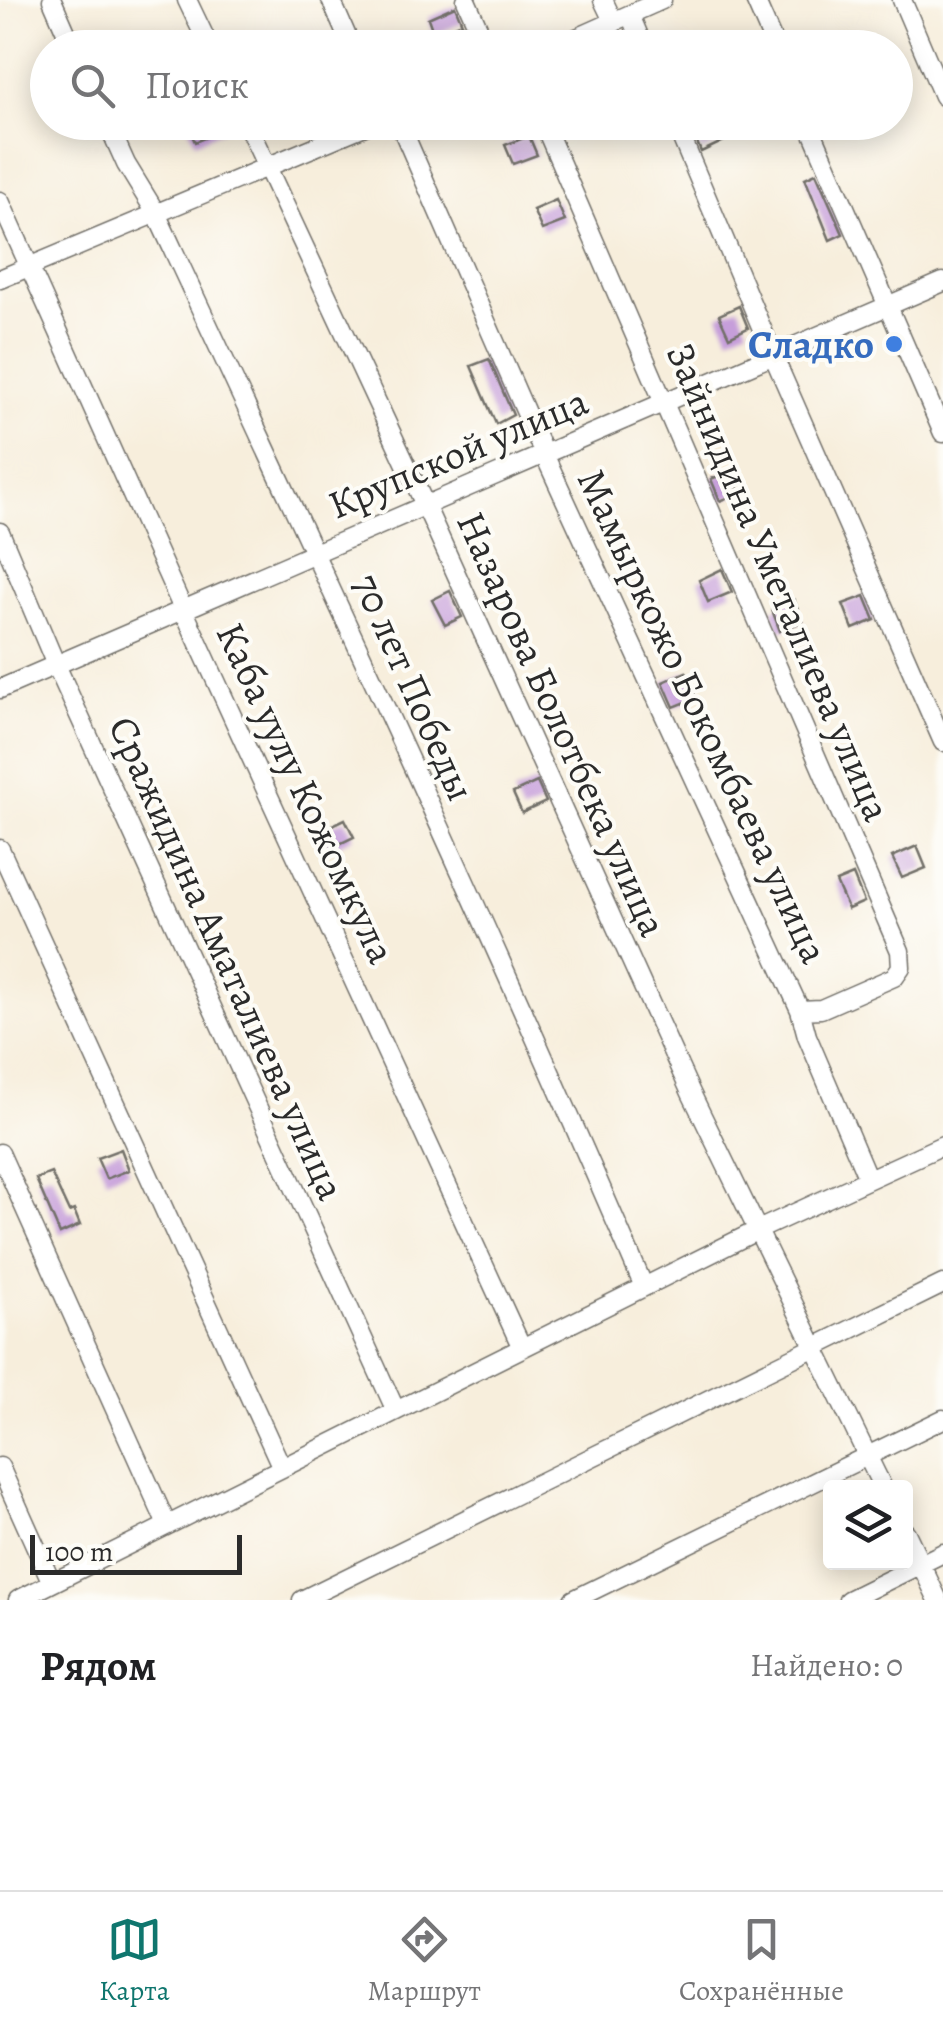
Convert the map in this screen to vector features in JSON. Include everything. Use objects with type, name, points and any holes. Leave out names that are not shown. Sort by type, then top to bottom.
[{"type":"street","points":[[52,0],[65,30]]},
{"type":"street","points":[[187,0],[201,30]]},
{"type":"street","points":[[331,0],[344,30]]},
{"type":"street","points":[[466,0],[479,30]]},
{"type":"street","points":[[603,0],[630,30]]},
{"type":"street","points":[[596,30],[662,0]]},
{"type":"street","points":[[755,0],[768,30]]},
{"type":"street","points":[[902,0],[943,96]]},
{"type":"street","name":"70 лет Победы","points":[[115,140],[156,213],[315,553],[644,1287]]},
{"type":"street","name":"Назарова Болотбека улица","points":[[254,140],[425,505],[691,1093],[879,1480]]},
{"type":"street","points":[[0,278],[331,140]]},
{"type":"street","name":"Мамыркожо Бокомбаева улица","points":[[407,140],[544,454],[800,1010],[807,1036],[868,1180]]},
{"type":"street","name":"Зайнидина Уметалиева улица","points":[[551,140],[900,951],[901,967],[894,977],[821,1008],[800,1010]]},
{"type":"street","points":[[683,140],[943,742]]},
{"type":"street","points":[[816,140],[943,432]]},
{"type":"street","name":"Каба уулу Кожомкула","points":[[0,200],[183,610],[522,1348]]},
{"type":"street","name":"Крупской улица","points":[[0,689],[943,282]]},
{"type":"street","name":"Сражидина Аматалиева улица","points":[[0,532],[56,664],[396,1411]]},
{"type":"street","points":[[0,849],[282,1468]]},
{"type":"street","points":[[18,1600],[758,1230],[943,1145]]},
{"type":"street","points":[[0,1152],[167,1525]]},
{"type":"street","points":[[302,1600],[943,1284]]},
{"type":"street","points":[[573,1600],[943,1419]]},
{"type":"street","points":[[0,1467],[52,1583]]},
{"type":"street","points":[[913,1548],[938,1600]]},
{"type":"street","points":[[848,1600],[943,1553]]},
{"type":"building","points":[[455,6],[462,23],[446,30],[432,30],[428,18]]},
{"type":"building","points":[[531,140],[537,155],[513,164],[505,145]]},
{"type":"building","points":[[696,140],[726,140],[701,152]]},
{"type":"building","points":[[816,173],[843,234],[830,240],[805,178]]},
{"type":"building","points":[[556,200],[565,221],[542,230],[533,210]]},
{"type":"building","points":[[739,306],[748,328],[729,337],[719,315]]},
{"type":"building","points":[[489,359],[513,415],[496,424],[471,366]]},
{"type":"building","points":[[731,471],[740,493],[720,501],[711,479]]},
{"type":"building","points":[[722,569],[732,592],[708,602],[699,580]]},
{"type":"building","points":[[450,591],[462,617],[445,625],[432,600]]},
{"type":"building","points":[[865,596],[875,620],[853,629],[843,604]]},
{"type":"building","points":[[794,600],[803,621],[780,631],[772,610]]},
{"type":"building","points":[[686,672],[696,698],[674,707],[663,682]]},
{"type":"building","points":[[537,782],[546,802],[522,813],[513,793]]},
{"type":"building","points":[[345,819],[354,837],[329,849],[320,831]]},
{"type":"building","points":[[917,846],[926,868],[902,878],[892,857]]},
{"type":"building","points":[[853,875],[864,902],[848,909],[836,882]]},
{"type":"building","points":[[121,1149],[129,1170],[106,1179],[97,1158]]},
{"type":"building","points":[[51,1173],[69,1212],[74,1210],[80,1225],[60,1234],[36,1179]]},
{"type":"place","name":"Сладко","points":[[894,344]]}]
